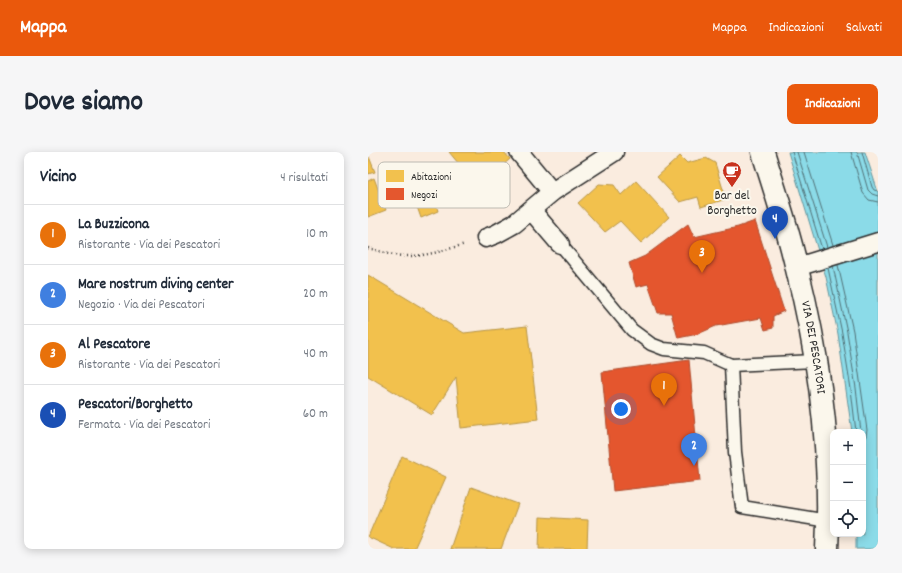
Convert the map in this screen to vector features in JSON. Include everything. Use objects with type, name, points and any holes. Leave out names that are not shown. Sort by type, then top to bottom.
[{"type":"street","points":[[519,152],[552,192]]},
{"type":"street","name":"VIA DEI PESCATORI","points":[[763,152],[797,267],[808,314],[822,403],[826,449],[828,521],[827,549]]},
{"type":"street","points":[[486,238],[506,230],[552,192],[607,154]]},
{"type":"street","points":[[531,210],[560,244]]},
{"type":"street","points":[[797,267],[878,242]]},
{"type":"lane","points":[[560,244],[632,330],[651,344],[664,349],[704,353],[731,365],[815,361]]},
{"type":"lane","points":[[731,365],[735,452],[742,507],[828,521]]},
{"type":"path","points":[[368,248],[396,255],[422,255],[486,238]]},
{"type":"water","points":[[788,152],[865,152],[878,192],[878,549],[856,549],[856,537],[866,537],[866,429],[852,429],[838,334],[826,277]]},
{"type":"building: Abitazioni","points":[[449,152],[504,152],[510,159],[507,162],[457,162]]},
{"type":"building: Abitazioni","points":[[368,154],[375,172],[368,174]]},
{"type":"building: Abitazioni","points":[[680,156],[687,163],[706,158],[715,163],[726,199],[701,207],[698,197],[680,202],[657,177]]},
{"type":"building: Abitazioni","points":[[374,178],[378,189],[378,208],[385,208],[386,210],[368,217],[368,181]]},
{"type":"building: Abitazioni","points":[[636,181],[669,217],[641,243],[620,221],[605,232],[578,203],[599,184],[614,185],[621,195]]},
{"type":"building: Abitazioni","points":[[417,208],[437,208],[438,211],[421,218]]},
{"type":"building: Abitazioni","points":[[368,275],[464,333],[527,326],[538,419],[461,428],[456,377],[432,415],[368,376]]},
{"type":"building: Abitazioni","points":[[402,456],[446,477],[414,549],[394,549],[368,537]]},
{"type":"building: Abitazioni","points":[[471,487],[518,504],[501,549],[450,549]]},
{"type":"building: Abitazioni","points":[[540,517],[588,520],[587,549],[539,549]]},
{"type":"building: Negozi","points":[[755,221],[784,311],[773,316],[773,328],[765,330],[761,318],[716,326],[698,334],[678,338],[671,313],[658,313],[648,284],[636,287],[629,263],[645,256],[688,224],[694,237],[738,227]]},
{"type":"building: Negozi","points":[[689,360],[700,481],[613,491],[602,372]]},
{"type":"place","name":"Bar del Borghetto","points":[[732,188]]},
{"type":"place","name":"Pescatori/Borghetto","points":[[775,239]]},
{"type":"place","name":"Al Pescatore","points":[[702,273]]},
{"type":"place","name":"La Buzzicona","points":[[664,406]]},
{"type":"place","name":"Mare nostrum diving center","points":[[694,466]]}]
